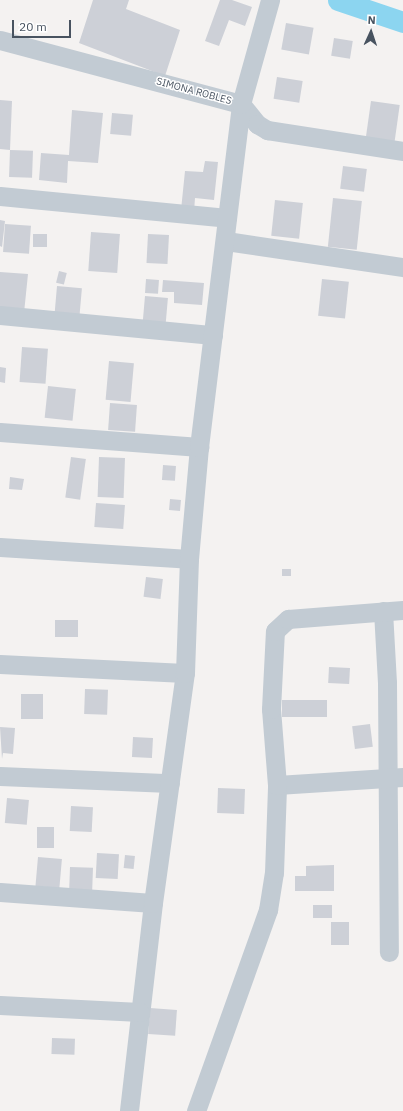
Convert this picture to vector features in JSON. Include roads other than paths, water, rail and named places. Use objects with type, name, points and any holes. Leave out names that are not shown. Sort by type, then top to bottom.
[{"type":"street","points":[[129,1111],[153,903],[185,673],[189,559],[199,447],[226,241],[227,218],[241,104],[269,4]]},
{"type":"street","name":"SIMONA ROBLES","points":[[0,40],[241,104],[257,124],[267,130],[403,151]]},
{"type":"street","points":[[0,196],[227,218]]},
{"type":"street","points":[[226,241],[403,267]]},
{"type":"street","points":[[0,315],[213,335]]},
{"type":"street","points":[[0,432],[199,447]]},
{"type":"street","points":[[0,547],[189,559]]},
{"type":"street","points":[[196,1111],[268,910],[274,873],[277,785],[271,709],[275,631],[288,619],[403,610]]},
{"type":"street","points":[[383,611],[395,777],[389,952]]},
{"type":"street","points":[[0,664],[185,673]]},
{"type":"street","points":[[0,776],[170,783]]},
{"type":"street","points":[[277,785],[395,777]]},
{"type":"street","points":[[0,892],[153,903]]},
{"type":"street","points":[[0,1005],[140,1012]]},
{"type":"waterway","points":[[338,0],[403,22]]}]
